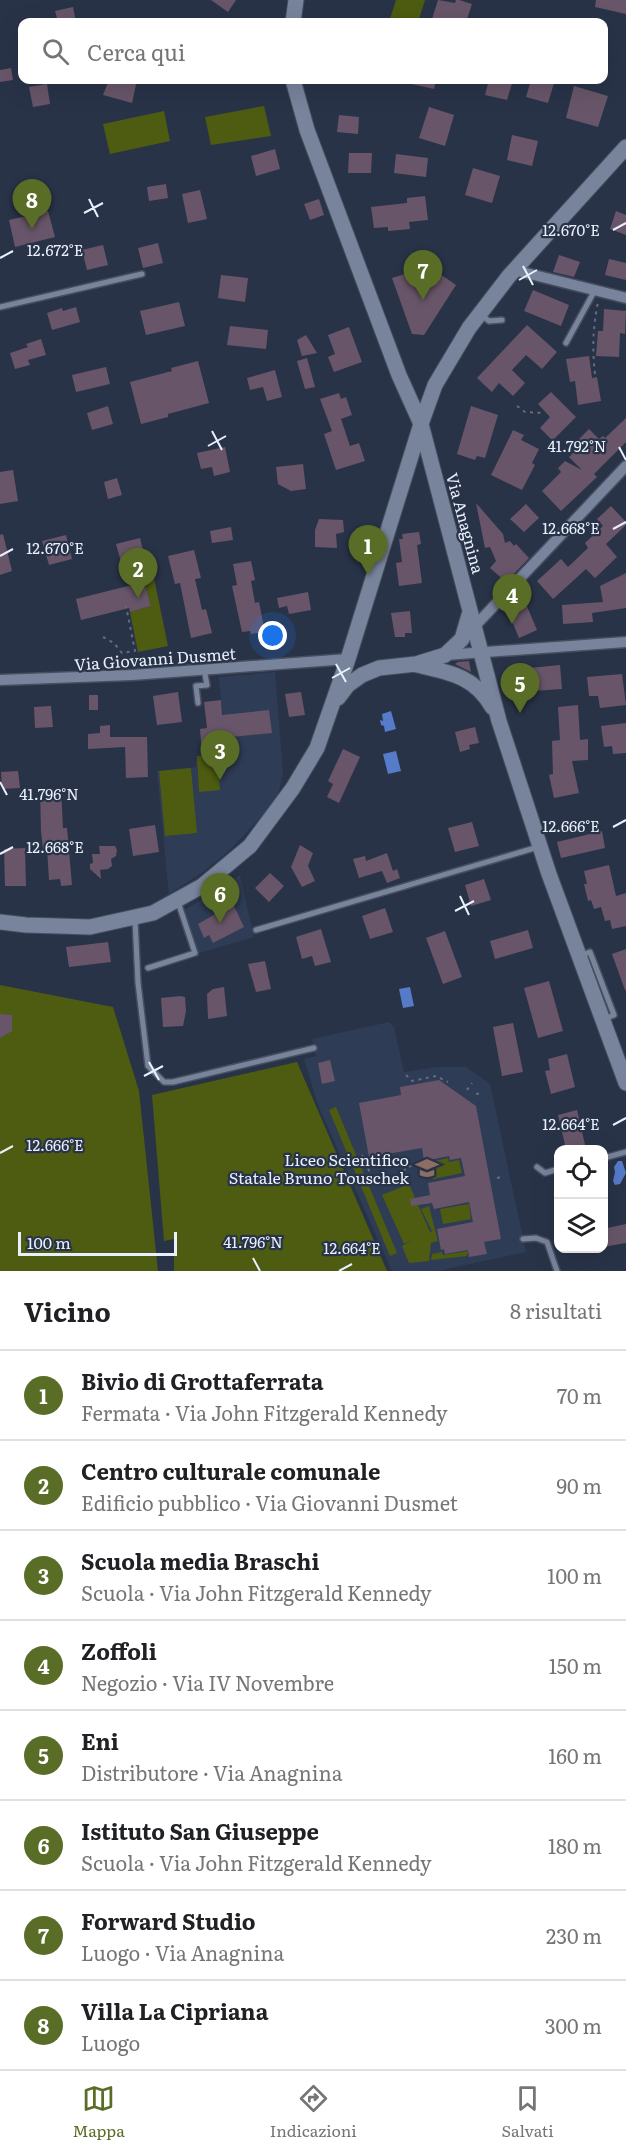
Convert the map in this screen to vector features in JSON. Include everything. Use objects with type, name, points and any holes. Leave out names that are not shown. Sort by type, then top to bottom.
[{"type":"main road","points":[[293,18],[296,0]]},
{"type":"main road","name":"Via Anagnina","points":[[294,84],[307,130],[399,375],[421,424],[499,721],[540,847],[626,1083]]},
{"type":"main road","points":[[0,922],[90,927],[153,913],[202,886],[250,846],[293,788],[316,748],[348,659],[435,385],[469,328],[514,270],[626,147]]},
{"type":"main road","points":[[410,459],[421,456],[432,465]]},
{"type":"main road","points":[[332,707],[348,685],[362,675],[379,668],[416,664],[446,655],[462,639],[470,612]]},
{"type":"main road","points":[[354,640],[358,654],[365,663],[379,668]]},
{"type":"main road","points":[[416,664],[455,673],[475,686],[488,701],[499,721]]},
{"type":"street","points":[[514,270],[626,298]]},
{"type":"street","points":[[474,627],[626,466]]},
{"type":"street","points":[[446,655],[626,642]]},
{"type":"street","name":"Via Giovanni Dusmet","points":[[0,680],[68,679],[348,659]]},
{"type":"lane","points":[[0,307],[142,274]]},
{"type":"lane","points":[[566,343],[598,291]]},
{"type":"lane","points":[[480,314],[489,321],[502,320]]},
{"type":"lane","points":[[198,703],[196,686],[207,685],[204,669]]},
{"type":"lane","points":[[256,930],[540,847]]},
{"type":"lane","points":[[148,968],[195,953],[177,901]]},
{"type":"lane","points":[[134,917],[138,983],[148,1066],[164,1082],[173,1082],[314,1048]]},
{"type":"lane","points":[[608,1157],[626,1152]]},
{"type":"lane","points":[[537,1167],[545,1173],[554,1170]]},
{"type":"lane","points":[[523,1239],[536,1238],[547,1242],[557,1271]]},
{"type":"path","points":[[595,374],[592,350],[598,291]]},
{"type":"path","points":[[518,406],[525,412],[543,413]]},
{"type":"path","points":[[103,637],[114,643],[122,652],[135,651],[126,606]]},
{"type":"path","points":[[406,1075],[412,1081],[436,1076],[448,1082]]},
{"type":"path","points":[[467,1090],[472,1083]]},
{"type":"path","points":[[476,1094],[483,1093]]},
{"type":"path","points":[[362,1155],[370,1173],[376,1179],[390,1180],[402,1176],[406,1167],[419,1165]]},
{"type":"shaded area","points":[[275,672],[283,774],[278,795],[270,807],[232,848],[203,872],[169,894],[157,771],[196,767],[197,756],[216,754],[215,746],[225,740],[219,677]]},
{"type":"shaded area","points":[[240,875],[254,937],[199,953],[185,910]]},
{"type":"shaded area","name":"Liceo Scientifico Statale Bruno Touschek","points":[[389,1022],[394,1027],[404,1072],[436,1067],[466,1067],[490,1084],[526,1252],[437,1271],[392,1271],[318,1105],[304,1059],[316,1056],[312,1039]]},
{"type":"green space","points":[[396,0],[425,0],[419,18],[390,18]]},
{"type":"green space","points":[[264,106],[271,136],[211,145],[205,117]]},
{"type":"green space","points":[[164,111],[170,141],[110,154],[103,124]]},
{"type":"green space","points":[[154,578],[168,646],[138,652],[130,612],[151,606],[144,582]]},
{"type":"green space","points":[[216,754],[220,790],[199,792],[197,756]]},
{"type":"green space","points":[[191,768],[197,833],[165,836],[159,771]]},
{"type":"green space","points":[[0,985],[113,1007],[139,1091],[158,1271],[0,1271]]},
{"type":"green space","points":[[297,1062],[387,1271],[174,1271],[174,1239],[164,1241],[152,1095]]},
{"type":"green space","points":[[336,1107],[397,1253],[390,1256],[329,1110]]},
{"type":"green space","points":[[448,1158],[449,1162],[459,1160],[462,1173],[433,1179],[429,1162]]},
{"type":"green space","points":[[409,1184],[430,1232],[432,1231],[421,1209],[429,1206],[438,1241],[431,1243],[429,1261],[409,1263],[402,1246],[412,1240],[404,1244],[382,1195]]},
{"type":"green space","points":[[469,1204],[471,1219],[443,1224],[440,1209]]},
{"type":"green space","points":[[468,1251],[467,1256],[431,1260],[432,1254],[442,1252],[443,1255]]},
{"type":"water","points":[[391,711],[396,729],[385,732],[380,720],[383,721],[382,714]]},
{"type":"water","points":[[396,751],[401,771],[388,774],[383,754]]},
{"type":"water","points":[[410,987],[414,1006],[403,1008],[399,989]]},
{"type":"water","points":[[618,1161],[622,1161],[626,1173],[620,1184],[615,1185],[614,1167]]},
{"type":"building","points":[[211,0],[236,0],[228,12]]},
{"type":"building","points":[[438,0],[455,3],[459,0],[472,4],[467,18],[432,18]]},
{"type":"building","points":[[596,0],[626,0],[626,14],[595,7]]},
{"type":"building","points":[[73,7],[75,18],[57,18],[55,11]]},
{"type":"building","points":[[11,68],[13,80],[0,82],[0,70]]},
{"type":"building","points":[[47,84],[50,104],[33,107],[29,87]]},
{"type":"building","points":[[107,84],[136,84],[132,103],[103,95]]},
{"type":"building","points":[[412,84],[435,84],[434,89]]},
{"type":"building","points":[[488,84],[512,84],[507,100],[485,95]]},
{"type":"building","points":[[530,84],[554,84],[548,103],[526,97]]},
{"type":"building","points":[[574,86],[608,96],[598,127],[566,118]]},
{"type":"building","points":[[429,107],[454,115],[445,146],[419,138]]},
{"type":"building","points":[[339,115],[359,117],[358,134],[337,132]]},
{"type":"building","points":[[512,135],[538,141],[532,166],[507,160]]},
{"type":"building","points":[[275,149],[280,169],[256,176],[251,156]]},
{"type":"building","points":[[349,153],[372,153],[371,173],[348,173]]},
{"type":"building","points":[[396,154],[428,158],[426,177],[394,173]]},
{"type":"building","points":[[473,168],[500,176],[492,203],[465,195]]},
{"type":"building","points":[[166,184],[168,198],[149,201],[147,187]]},
{"type":"building","points":[[200,190],[207,219],[188,223],[182,194]]},
{"type":"building","points":[[425,196],[428,220],[409,222],[410,229],[388,231],[388,227],[374,228],[371,207],[407,203],[407,198]]},
{"type":"building","points":[[319,199],[324,215],[310,220],[304,204]]},
{"type":"building","points":[[48,211],[55,237],[15,247],[9,220]]},
{"type":"building","points":[[616,211],[626,215],[626,235],[610,229]]},
{"type":"building","points":[[158,243],[163,263],[143,268],[138,248]]},
{"type":"building","points":[[103,245],[108,265],[87,270],[82,250]]},
{"type":"building","points":[[559,255],[580,262],[574,277],[553,272]]},
{"type":"building","points":[[609,259],[626,263],[626,280],[605,275]]},
{"type":"building","points":[[411,272],[413,277],[416,276],[422,294],[431,280],[435,282],[440,274],[456,285],[424,335],[412,334],[392,278]]},
{"type":"building","points":[[221,275],[248,278],[245,302],[218,298]]},
{"type":"building","points":[[533,290],[569,305],[561,326],[524,311]]},
{"type":"building","points":[[179,302],[185,326],[146,335],[140,311]]},
{"type":"building","points":[[76,307],[80,322],[52,330],[47,313],[62,308],[63,311]]},
{"type":"building","points":[[604,309],[626,311],[625,334],[620,333],[619,357],[596,356],[598,331],[603,331]]},
{"type":"building","points":[[527,325],[557,352],[542,369],[526,355],[512,370],[525,383],[513,396],[499,383],[492,392],[477,378]]},
{"type":"building","points":[[230,326],[268,330],[266,349],[227,345]]},
{"type":"building","points":[[349,327],[362,362],[334,372],[328,357],[335,354],[328,335]]},
{"type":"building","points":[[306,335],[317,353],[302,356],[297,340]]},
{"type":"building","points":[[41,339],[46,355],[28,360],[30,365],[15,369],[10,353],[28,347],[26,344]]},
{"type":"building","points":[[589,356],[592,378],[597,377],[601,401],[578,405],[575,381],[570,382],[566,359]]},
{"type":"building","points":[[307,358],[315,387],[305,389],[297,361]]},
{"type":"building","points":[[198,361],[209,403],[141,424],[130,382],[172,371],[171,368]]},
{"type":"building","points":[[106,367],[110,384],[76,392],[72,375]]},
{"type":"building","points":[[275,370],[282,397],[267,401],[263,387],[250,390],[247,378]]},
{"type":"building","points":[[551,392],[576,417],[554,439],[551,439],[540,428],[550,417],[538,404]]},
{"type":"building","points":[[339,393],[341,399],[346,397],[352,415],[341,419],[350,446],[359,443],[365,461],[336,470],[324,434],[332,431],[320,399]]},
{"type":"building","points":[[108,406],[113,424],[92,430],[87,413]]},
{"type":"building","points":[[471,406],[498,415],[485,458],[477,456],[475,460],[457,454]]},
{"type":"building","points":[[626,418],[626,442],[594,474],[597,477],[561,511],[542,491],[561,472],[558,468],[565,461],[582,470],[569,457],[580,446],[576,442],[589,429],[599,439],[603,436],[605,438]]},
{"type":"building","points":[[513,430],[524,435],[521,440],[539,449],[532,463],[535,465],[522,490],[491,475]]},
{"type":"building","points":[[225,447],[230,472],[214,476],[212,467],[201,469],[197,453]]},
{"type":"building","points":[[303,464],[306,489],[291,491],[278,484],[276,467]]},
{"type":"building","points":[[13,470],[18,501],[0,504],[0,472]]},
{"type":"building","points":[[117,478],[122,495],[108,499],[104,482]]},
{"type":"building","points":[[476,503],[503,534],[505,543],[510,541],[514,546],[516,544],[529,558],[506,582],[490,568],[496,561],[490,547],[485,548]]},
{"type":"building","points":[[526,504],[539,518],[524,532],[510,519]]},
{"type":"building","points":[[611,506],[626,522],[626,525],[606,544],[617,557],[595,578],[586,569],[553,599],[537,581],[561,559],[568,567],[588,548],[585,543],[603,526],[597,519]]},
{"type":"building","points":[[319,519],[343,520],[344,532],[336,534],[337,548],[315,547],[315,530]]},
{"type":"building","points":[[231,527],[233,540],[212,543],[210,531]]},
{"type":"building","points":[[419,532],[421,544],[417,545],[422,583],[399,586],[396,563],[402,562],[399,539],[403,539],[402,534]]},
{"type":"building","points":[[3,534],[12,571],[0,575],[0,535]]},
{"type":"building","points":[[66,535],[72,559],[49,565],[42,541]]},
{"type":"building","points":[[140,538],[146,563],[123,569],[116,544]]},
{"type":"building","points":[[194,550],[201,578],[195,579],[202,610],[206,609],[212,633],[191,638],[180,583],[175,584],[168,556]]},
{"type":"building","points":[[251,561],[255,580],[251,581],[255,603],[259,602],[265,632],[251,634],[250,631],[242,632],[232,586],[237,585],[233,564]]},
{"type":"building","points":[[626,573],[626,608],[592,613],[593,622],[563,624],[562,605],[603,602],[600,586]]},
{"type":"building","points":[[144,582],[151,606],[130,612],[129,608],[81,620],[76,599]]},
{"type":"building","points":[[308,592],[311,610],[289,614],[287,606],[279,608],[277,598]]},
{"type":"building","points":[[526,604],[537,630],[519,638],[508,611]]},
{"type":"building","points":[[410,611],[412,633],[405,633],[405,637],[395,637],[391,613]]},
{"type":"building","points":[[469,661],[471,672],[455,664],[458,662]]},
{"type":"building","points":[[560,665],[562,689],[532,691],[530,668]]},
{"type":"building","points":[[622,674],[626,705],[600,708],[598,696],[589,696],[587,677]]},
{"type":"building","points":[[178,692],[182,722],[157,725],[153,696]]},
{"type":"building","points":[[301,692],[305,715],[289,717],[285,694]]},
{"type":"building","points":[[89,695],[98,695],[98,710],[89,710]]},
{"type":"building","points":[[221,700],[222,715],[269,710],[272,733],[231,737],[231,740],[224,741],[212,749],[212,753],[202,754],[200,729],[207,728],[204,702]]},
{"type":"building","points":[[578,705],[580,740],[588,739],[588,760],[572,761],[579,793],[554,798],[549,775],[553,774],[552,741],[560,740],[558,707]]},
{"type":"building","points":[[51,706],[53,727],[35,728],[34,707]]},
{"type":"building","points":[[626,723],[626,753],[613,754],[612,746],[604,747],[601,726]]},
{"type":"building","points":[[110,725],[110,737],[147,737],[148,777],[126,778],[125,747],[88,749],[88,734],[100,733],[100,726]]},
{"type":"building","points":[[475,727],[479,743],[469,745],[470,749],[460,752],[455,732]]},
{"type":"building","points":[[343,749],[360,757],[339,803],[327,797],[333,784],[328,781]]},
{"type":"building","points":[[18,771],[20,788],[2,789],[1,772]]},
{"type":"building","points":[[61,789],[63,828],[67,828],[72,885],[61,886],[60,879],[49,880],[47,848],[43,849],[41,831],[40,790]]},
{"type":"building","points":[[472,822],[479,846],[455,852],[448,828]]},
{"type":"building","points":[[155,825],[159,852],[133,856],[129,829]]},
{"type":"building","points":[[602,831],[605,848],[561,858],[557,842]]},
{"type":"building","points":[[300,845],[313,853],[308,866],[315,881],[302,887],[291,867]]},
{"type":"building","points":[[99,846],[115,846],[117,850],[116,856],[111,859],[112,866],[100,870],[101,879],[90,869],[90,864],[93,863],[92,854],[100,854]]},
{"type":"building","points":[[25,848],[26,886],[5,886],[4,849]]},
{"type":"building","points":[[387,853],[393,871],[397,869],[400,878],[387,883],[382,871],[359,878],[353,859],[365,856],[366,861]]},
{"type":"building","points":[[609,865],[616,896],[626,893],[626,926],[612,929],[610,920],[605,921],[601,907],[594,909],[591,900],[588,901],[584,884],[587,884],[584,871]]},
{"type":"building","points":[[270,873],[284,886],[269,902],[255,888]]},
{"type":"building","points":[[484,879],[491,900],[471,906],[465,885]]},
{"type":"building","points":[[233,904],[244,927],[213,943],[209,935],[204,938],[198,924]]},
{"type":"building","points":[[385,908],[393,932],[370,939],[362,916]]},
{"type":"building","points":[[321,929],[331,962],[315,966],[312,956],[302,959],[296,937]]},
{"type":"building","points":[[528,930],[533,948],[495,959],[490,941]]},
{"type":"building","points":[[445,931],[462,977],[443,984],[426,938]]},
{"type":"building","points":[[108,942],[111,962],[69,967],[66,947]]},
{"type":"building","points":[[626,949],[626,990],[625,990],[612,954]]},
{"type":"building","points":[[265,961],[271,989],[256,992],[248,964]]},
{"type":"building","points":[[549,981],[563,1031],[538,1038],[524,988]]},
{"type":"building","points":[[224,987],[227,1016],[208,1019],[207,994],[213,989]]},
{"type":"building","points":[[185,997],[186,1011],[183,1026],[163,1027],[161,998]]},
{"type":"building","points":[[0,1014],[12,1015],[12,1031],[0,1038]]},
{"type":"building","points":[[513,1023],[523,1072],[502,1076],[493,1027]]},
{"type":"building","points":[[567,1054],[575,1087],[551,1094],[545,1071],[550,1070],[548,1059]]},
{"type":"building","points":[[330,1060],[335,1081],[322,1084],[318,1063]]},
{"type":"building","points":[[439,1080],[476,1106],[501,1239],[484,1242],[487,1254],[469,1257],[468,1250],[445,1254],[444,1249],[441,1250],[437,1229],[473,1222],[469,1202],[434,1209],[432,1203],[411,1206],[410,1199],[430,1195],[428,1183],[465,1176],[461,1158],[450,1160],[449,1156],[424,1161],[422,1148],[369,1157],[359,1103],[401,1095],[400,1087]]},
{"type":"building","points":[[577,1110],[585,1145],[565,1145],[558,1115]]},
{"type":"building","points":[[626,1224],[626,1243],[608,1246],[608,1228]]},
{"type":"place","name":"Villa La Cipriana","points":[[32,229]]},
{"type":"place","name":"Forward Studio","points":[[423,300]]},
{"type":"place","name":"Bivio di Grottaferrata","points":[[368,575]]},
{"type":"place","name":"Centro culturale comunale","points":[[138,598]]},
{"type":"place","name":"Zoffoli","points":[[512,624]]},
{"type":"place","name":"Eni","points":[[520,713]]},
{"type":"place","name":"Scuola media Braschi","points":[[220,780]]},
{"type":"place","name":"Istituto San Giuseppe","points":[[220,923]]},
{"type":"place","name":"Liceo Scientifico Statale Bruno Touschek","points":[[427,1168]]}]
